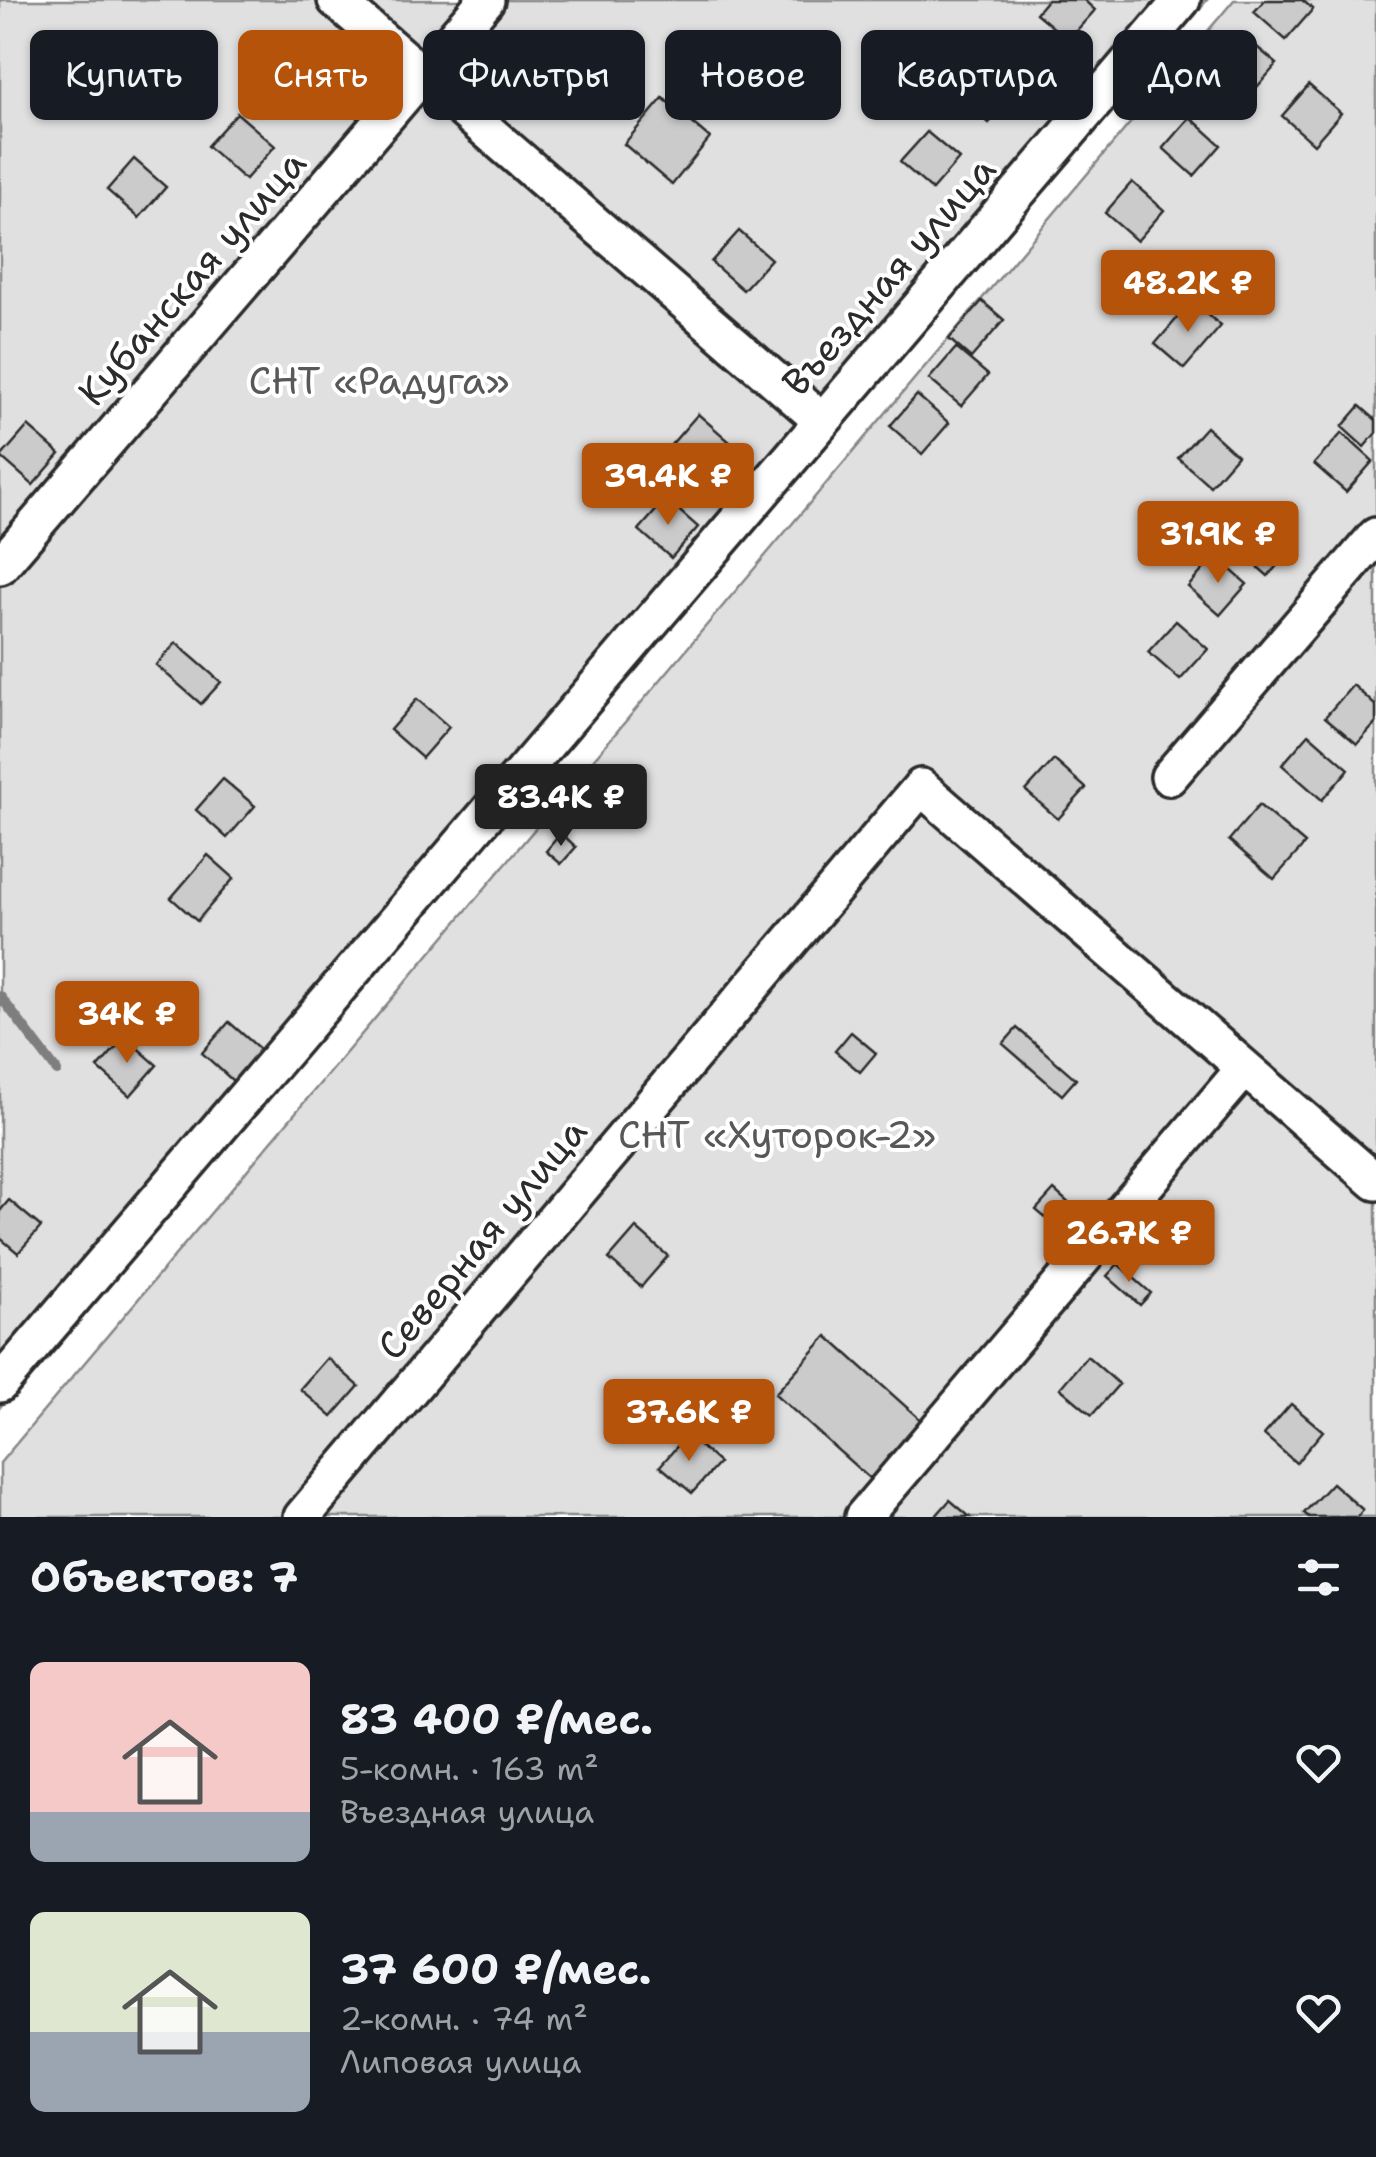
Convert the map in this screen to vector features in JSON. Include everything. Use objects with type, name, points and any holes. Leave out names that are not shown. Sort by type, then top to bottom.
[{"type":"street","points":[[336,0],[821,420]]},
{"type":"street","name":"Кубанская улица","points":[[0,566],[486,0]]},
{"type":"street","name":"Въездная улица","points":[[0,1384],[1182,0]]},
{"type":"street","points":[[1170,777],[1376,536]]},
{"type":"street","name":"Северная улица","points":[[302,1517],[921,788],[1244,1069]]},
{"type":"street","points":[[863,1517],[1244,1069],[1376,1182]]},
{"type":"green space","name":"СНТ «Радуга»","points":[[0,0],[1207,0],[1181,30],[1113,30],[1113,110],[0,1407]]},
{"type":"green space","name":"СНТ «Хуторок-2»","points":[[1234,0],[1376,0],[1376,1517],[0,1517],[0,1463],[1133,120],[1257,120],[1257,30],[1209,30]]},
{"type":"building","points":[[1047,0],[1084,0],[1095,10],[1077,30],[1056,30],[1036,13]]},
{"type":"building","points":[[1265,0],[1302,0],[1313,9],[1286,40],[1254,12]]},
{"type":"building","points":[[1257,47],[1277,64],[1257,87]]},
{"type":"building","points":[[1309,85],[1341,113],[1314,144],[1282,116]]},
{"type":"building","points":[[663,98],[665,120],[689,120],[710,138],[672,185],[624,144]]},
{"type":"building","points":[[237,113],[238,120],[245,120],[275,146],[245,180],[207,146]]},
{"type":"building","points":[[1187,120],[1193,120],[1221,145],[1194,176],[1163,148]]},
{"type":"building","points":[[927,132],[959,159],[932,190],[900,162]]},
{"type":"building","points":[[134,159],[166,187],[139,218],[107,190]]},
{"type":"building","points":[[1132,182],[1164,210],[1137,241],[1105,213]]},
{"type":"building","points":[[739,231],[771,259],[743,290],[711,262]]},
{"type":"building","points":[[982,301],[1004,320],[971,358],[949,339]]},
{"type":"building","points":[[1192,301],[1221,326],[1184,369],[1155,344]]},
{"type":"building","points":[[956,348],[988,375],[961,406],[929,379]]},
{"type":"building","points":[[917,395],[949,423],[922,454],[890,426]]},
{"type":"building","points":[[1360,406],[1376,420],[1376,433],[1364,447],[1342,427]]},
{"type":"building","points":[[698,414],[730,442],[703,473],[671,445]]},
{"type":"building","points":[[28,426],[60,454],[33,485],[1,457]]},
{"type":"building","points":[[1206,427],[1237,455],[1210,486],[1178,458]]},
{"type":"building","points":[[1342,433],[1373,461],[1346,492],[1314,464]]},
{"type":"building","points":[[666,499],[698,527],[671,558],[639,530]]},
{"type":"building","points":[[1263,517],[1295,545],[1268,576],[1236,548]]},
{"type":"building","points":[[1215,556],[1247,584],[1220,615],[1188,587]]},
{"type":"building","points":[[1176,621],[1208,649],[1180,680],[1148,652]]},
{"type":"building","points":[[176,643],[221,682],[201,704],[156,665]]},
{"type":"building","points":[[1353,685],[1376,706],[1376,723],[1357,744],[1325,717]]},
{"type":"building","points":[[417,699],[449,727],[422,758],[390,730]]},
{"type":"building","points":[[1309,734],[1349,769],[1322,800],[1282,765]]},
{"type":"building","points":[[1054,760],[1086,788],[1058,819],[1026,791]]},
{"type":"building","points":[[223,779],[255,806],[227,838],[196,810]]},
{"type":"building","points":[[1259,805],[1305,844],[1274,879],[1229,840]]},
{"type":"building","points":[[561,833],[576,847],[561,864],[546,851]]},
{"type":"building","points":[[208,855],[234,878],[197,921],[171,898]]},
{"type":"building","points":[[229,1022],[261,1050],[233,1081],[202,1053]]},
{"type":"building","points":[[1017,1028],[1076,1079],[1062,1095],[1003,1044]]},
{"type":"building","points":[[851,1032],[876,1053],[860,1072],[835,1051]]},
{"type":"building","points":[[125,1037],[157,1065],[130,1096],[98,1068]]},
{"type":"building","points":[[1054,1190],[1080,1213],[1063,1233],[1036,1210]]},
{"type":"building","points":[[9,1200],[41,1227],[18,1253],[0,1238],[0,1211]]},
{"type":"building","points":[[636,1228],[668,1256],[641,1287],[609,1259]]},
{"type":"building","points":[[1118,1264],[1151,1293],[1140,1305],[1107,1276]]},
{"type":"building","points":[[827,1336],[922,1421],[870,1479],[775,1394]]},
{"type":"building","points":[[1087,1356],[1119,1384],[1092,1415],[1060,1388]]},
{"type":"building","points":[[327,1358],[359,1386],[332,1417],[300,1389]]},
{"type":"building","points":[[1291,1404],[1323,1431],[1296,1463],[1264,1435]]},
{"type":"building","points":[[687,1435],[719,1463],[692,1493],[660,1466]]},
{"type":"building","points":[[1332,1483],[1363,1510],[1357,1517],[1309,1517],[1304,1513]]},
{"type":"building","points":[[950,1500],[970,1517],[935,1517]]},
{"type":"waterway","points":[[0,996],[57,1071]]}]
